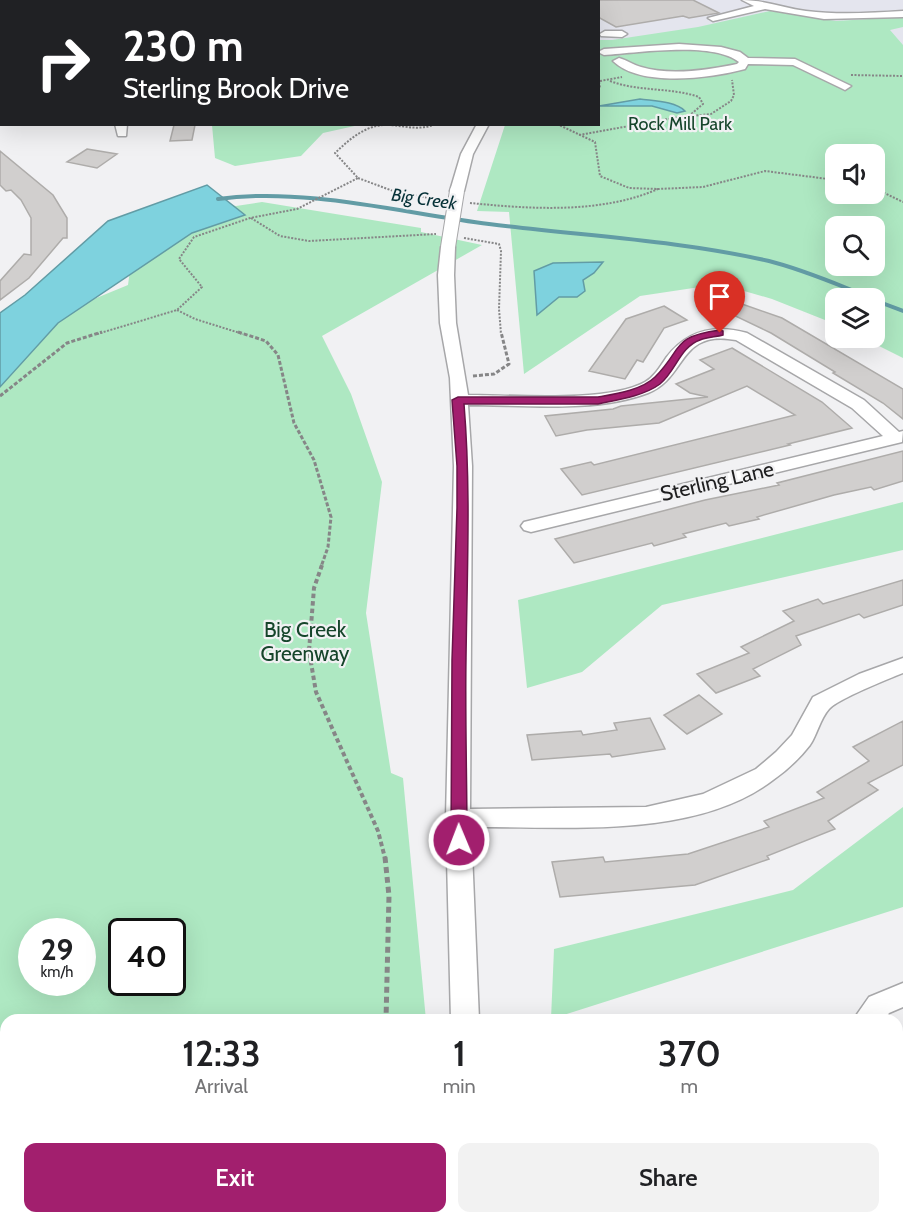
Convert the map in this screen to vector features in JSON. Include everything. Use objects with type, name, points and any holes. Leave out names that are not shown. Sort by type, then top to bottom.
[{"type":"street","points":[[747,0],[767,6],[823,15],[903,14]]},
{"type":"street","points":[[713,18],[784,0]]},
{"type":"street","points":[[605,34],[622,34]]},
{"type":"street","points":[[601,50],[706,48],[728,50],[741,56],[745,61],[795,63],[845,86]]},
{"type":"street","points":[[601,50],[639,70],[668,73],[730,69],[741,67],[745,61]]},
{"type":"street","points":[[600,64],[619,61]]},
{"type":"street","points":[[466,126],[463,139],[467,154]]},
{"type":"street","points":[[465,1014],[458,818],[463,466],[458,378],[448,323],[446,275],[447,240],[462,197],[467,154],[482,126]]},
{"type":"street","points":[[458,400],[598,400],[616,397],[650,386],[659,379],[683,346],[691,340],[710,334],[729,333],[741,336],[858,404],[899,437]]},
{"type":"street","name":"Sterling Lane","points":[[531,526],[899,437]]},
{"type":"street","points":[[458,818],[646,816],[710,801],[747,785],[784,758],[801,740],[820,703],[867,679],[903,665]]},
{"type":"street","points":[[872,1014],[879,1005],[903,995]]},
{"type":"path","points":[[600,88],[600,81],[610,81],[630,75]]},
{"type":"path","points":[[579,135],[711,114],[731,101],[734,96],[732,77],[725,76]]},
{"type":"path","points":[[610,81],[638,90],[694,94],[702,100],[703,104],[689,116]]},
{"type":"path","points":[[379,126],[356,133],[335,153],[351,173],[358,178],[420,198],[443,201]]},
{"type":"path","points":[[394,126],[414,130],[429,126]]},
{"type":"path","points":[[561,126],[595,142],[600,176],[629,188],[703,187],[765,171],[825,179]]},
{"type":"path","points":[[0,396],[67,342],[177,310],[202,287],[179,259],[194,237],[250,218],[297,209],[358,178]]},
{"type":"path","points":[[462,197],[537,207],[591,205],[644,195],[658,189]]},
{"type":"path","points":[[885,193],[903,202]]},
{"type":"path","points":[[250,218],[280,236],[309,241],[430,234],[447,240],[499,244],[501,251],[499,315],[501,345],[509,364],[494,374],[458,378]]},
{"type":"path","points":[[177,310],[195,319],[267,341],[275,348],[279,355],[294,423],[314,460],[322,486],[331,517],[328,547],[314,588],[309,651],[316,692],[378,831],[385,855],[389,896],[386,1014]]},
{"type":"shaded area","points":[[600,0],[903,0],[903,52],[600,40]]},
{"type":"green space","name":"Rock Mill Park","points":[[770,11],[836,21],[903,17],[903,27],[890,30],[903,45],[903,358],[883,348],[885,348],[885,288],[825,288],[825,320],[772,299],[720,284],[640,296],[524,374],[509,212],[477,211],[505,126],[600,126],[600,40],[698,27]]},
{"type":"green space","points":[[212,126],[354,126],[323,133],[301,156],[235,166],[215,158]]},
{"type":"green space","name":"Big Creek Greenway","points":[[262,202],[421,228],[421,232],[482,245],[322,336],[351,394],[382,482],[366,613],[391,773],[403,778],[425,1014],[0,1014],[0,349],[21,329],[128,285],[133,248],[219,203],[236,206]]},
{"type":"green space","points":[[903,502],[903,550],[662,605],[582,672],[527,688],[518,600]]},
{"type":"green space","points":[[903,807],[903,907],[567,1014],[551,1014],[554,949],[793,890]]},
{"type":"water","points":[[640,99],[670,103],[685,111],[677,113],[652,106],[600,106]]},
{"type":"water","points":[[207,185],[245,215],[192,233],[58,323],[0,387],[0,313],[25,295],[108,221]]},
{"type":"water","points":[[603,262],[594,273],[583,280],[585,291],[577,297],[559,297],[537,315],[534,271],[553,263]]},
{"type":"building","points":[[600,0],[693,0],[719,13],[689,18],[683,16],[616,27],[600,18]]},
{"type":"building","points":[[174,126],[195,126],[192,140],[170,141]]},
{"type":"building","points":[[87,149],[117,154],[97,168],[67,162]]},
{"type":"building","points":[[0,151],[53,195],[67,218],[67,238],[63,238],[29,278],[0,300],[0,281],[24,254],[31,255],[31,218],[21,200],[11,190],[6,191],[0,185]]},
{"type":"building","points":[[742,304],[782,318],[825,343],[825,348],[833,348],[903,389],[903,419],[883,403],[771,333],[729,313]]},
{"type":"building","points":[[664,306],[687,320],[664,328],[643,362],[637,360],[625,379],[589,371],[626,319]]},
{"type":"building","points":[[732,348],[822,402],[852,428],[582,495],[561,469],[591,462],[594,465],[795,415],[747,386],[659,423],[587,430],[556,436],[545,416],[708,397],[690,393],[676,384],[714,369],[700,360]]},
{"type":"building","points":[[903,451],[903,481],[874,490],[871,487],[834,495],[757,517],[759,519],[729,526],[726,523],[683,534],[686,537],[654,546],[652,543],[574,563],[555,539],[705,500],[779,485],[777,483]]},
{"type":"building","points":[[903,580],[903,605],[864,618],[859,614],[796,636],[801,645],[753,669],[760,676],[716,693],[697,674],[749,653],[741,647],[794,621],[783,611],[818,599],[823,604]]},
{"type":"building","points":[[699,695],[722,714],[687,734],[664,715]]},
{"type":"building","points":[[650,718],[665,749],[612,757],[610,754],[532,760],[527,735],[581,731],[583,735],[617,730],[614,723]]},
{"type":"building","points":[[903,721],[903,765],[868,783],[878,790],[828,821],[835,829],[767,856],[769,859],[695,885],[560,897],[552,862],[603,857],[605,862],[688,854],[769,827],[764,821],[824,798],[817,792],[869,761],[853,747]]},
{"type":"waterway","name":"Big Creek","points":[[218,199],[251,196],[319,199],[489,224],[700,248],[769,261],[846,288]]},
{"type":"waterway","name":"Big Creek","points":[[885,304],[903,311]]},
{"type":"route","points":[[459,840],[459,660],[463,466],[458,400],[598,400],[616,397],[650,386],[659,379],[683,346],[691,340],[699,336],[720,333]]}]
